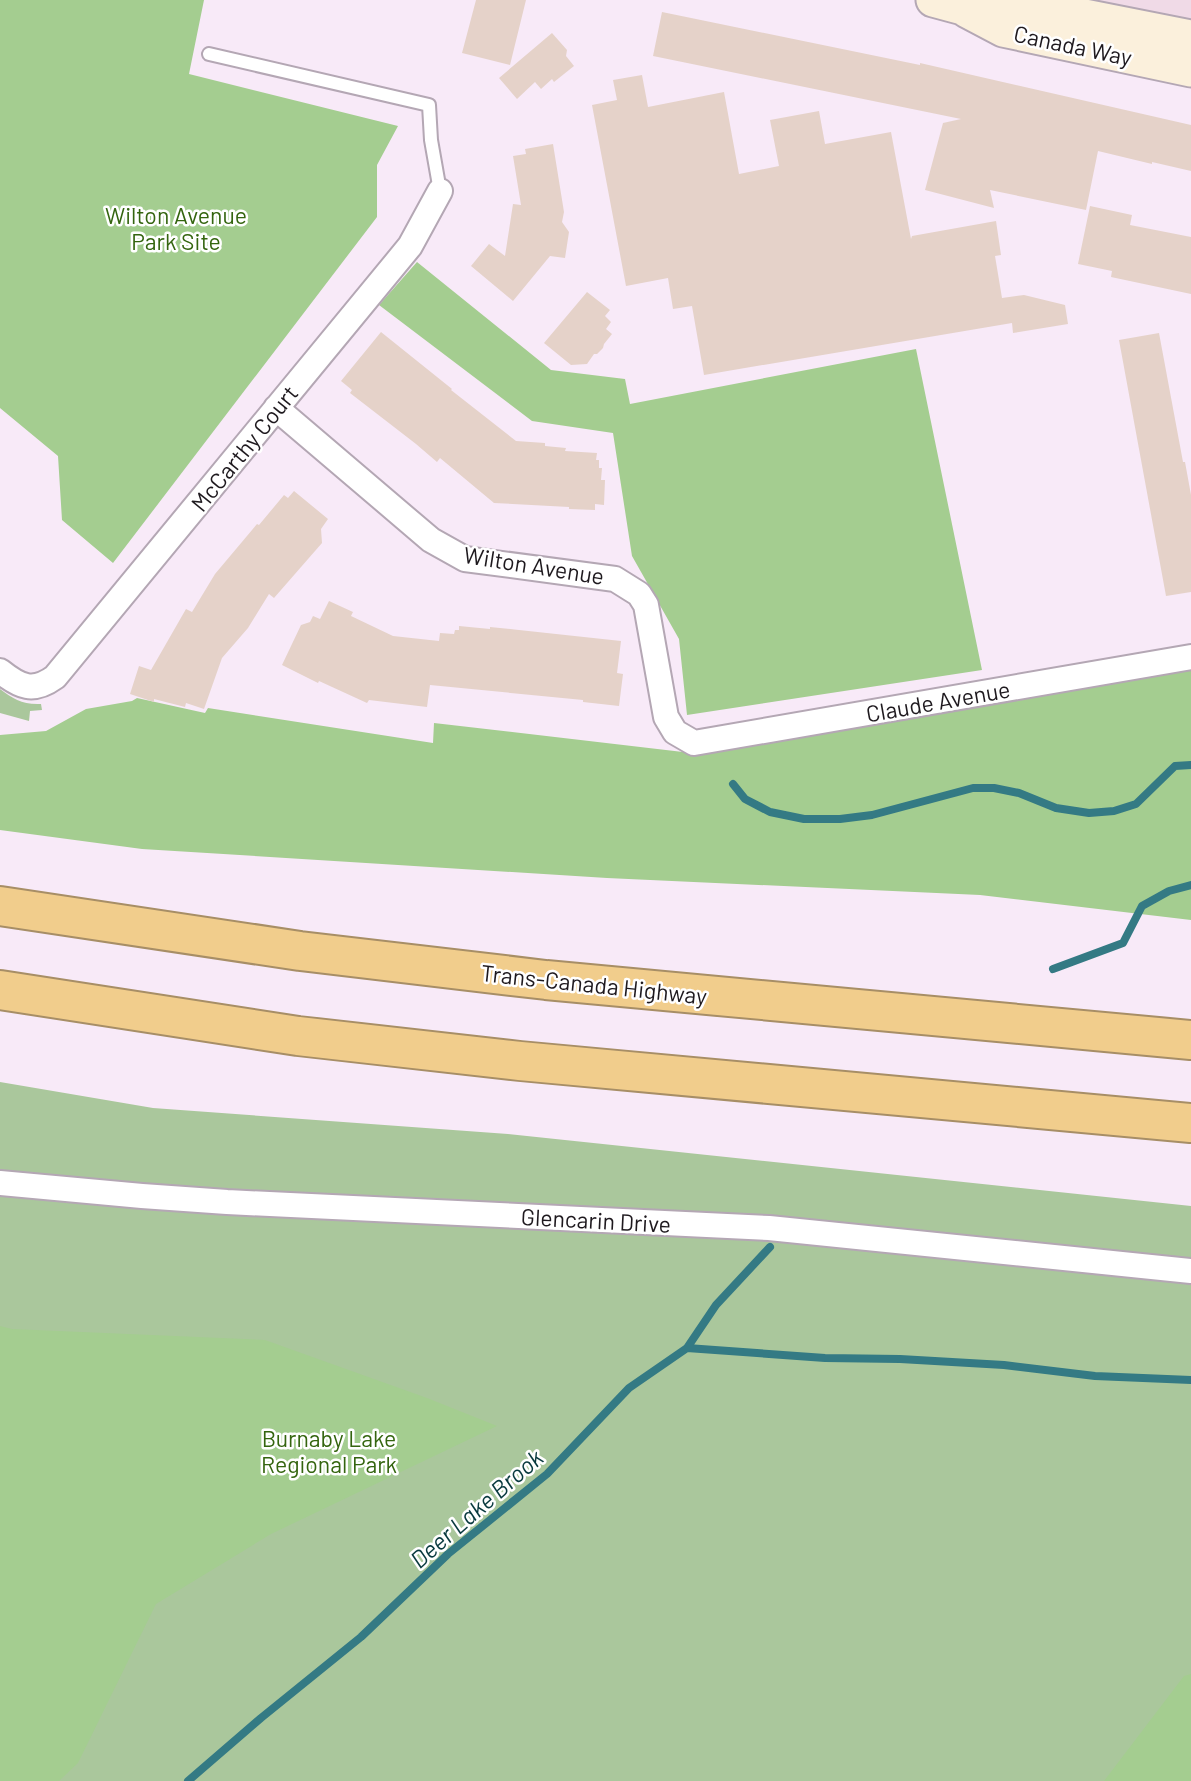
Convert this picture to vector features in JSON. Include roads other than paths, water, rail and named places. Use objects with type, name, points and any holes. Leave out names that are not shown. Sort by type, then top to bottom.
[{"type":"highway","name":"Trans-Canada Highway","points":[[0,906],[300,951],[546,980],[1191,1040]]},
{"type":"highway","points":[[0,990],[312,1038],[534,1062],[1191,1123]]},
{"type":"main road","name":"Canada Way","points":[[946,3],[1049,9],[1191,37]]},
{"type":"main road","name":"Canada Way","points":[[946,3],[1003,30],[1191,71]]},
{"type":"street","name":"McCarthy Court","points":[[0,671],[20,685],[30,687],[42,685],[55,677],[410,246],[440,191]]},
{"type":"street","name":"Wilton Avenue","points":[[276,408],[431,540],[465,559],[615,579],[639,594],[646,605],[666,717],[675,732],[685,740]]},
{"type":"street","name":"Claude Avenue","points":[[685,740],[704,742],[1191,657]]},
{"type":"street","name":"Glencarin Drive","points":[[0,1183],[227,1202],[769,1228],[1191,1270]]},
{"type":"lane","points":[[209,54],[429,105],[431,140],[440,191]]},
{"type":"waterway","points":[[733,784],[745,799],[770,812],[804,819],[840,819],[872,815],[973,788],[994,788],[1019,793],[1056,808],[1089,813],[1114,811],[1136,804],[1175,766],[1191,765]]},
{"type":"waterway","name":"Deer Lake Brook","points":[[1053,969],[1123,943],[1142,906],[1169,891],[1191,885]]},
{"type":"waterway","name":"Deer Lake Brook","points":[[188,1781],[361,1637],[448,1554],[547,1474],[629,1388],[687,1348],[716,1305],[770,1247]]},
{"type":"waterway","points":[[687,1348],[825,1358],[1004,1365],[1095,1376],[1191,1380]]},
{"type":"park label","name":"Wilton Avenue Park Site","points":[[176,228]]},
{"type":"park label","name":"Burnaby Lake Regional Park","points":[[329,1451]]}]
